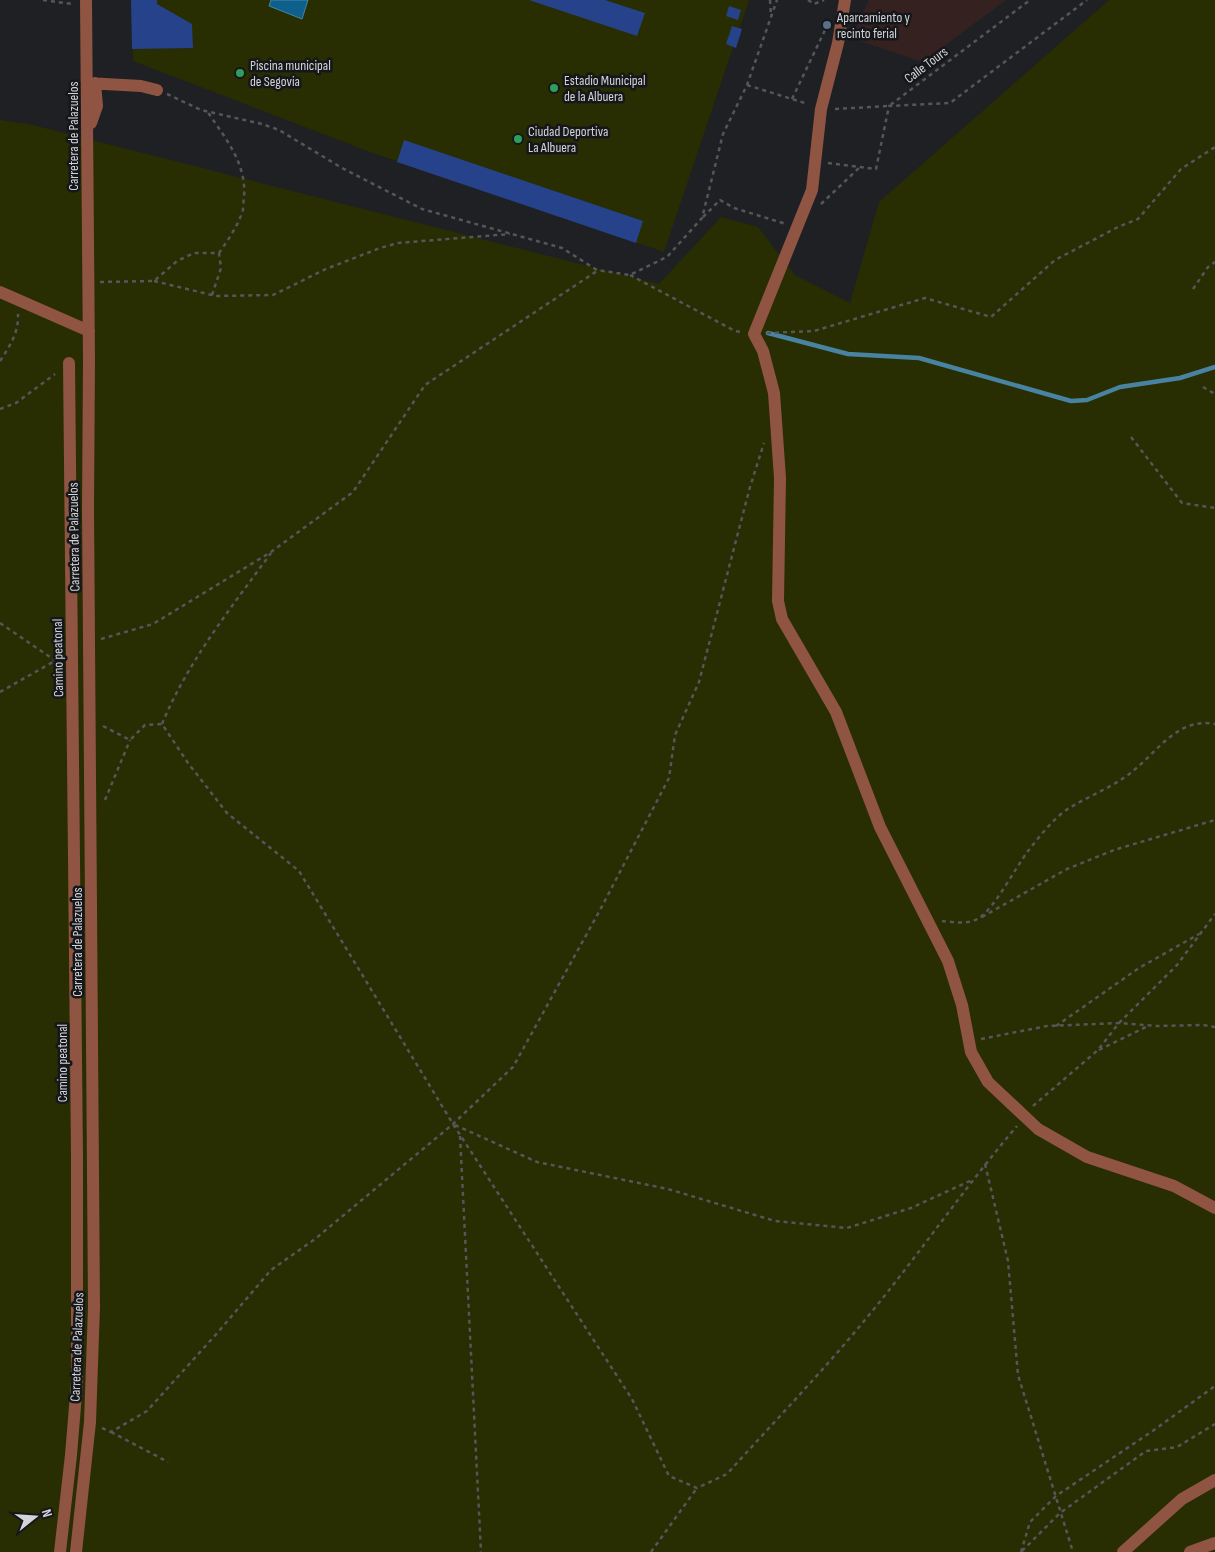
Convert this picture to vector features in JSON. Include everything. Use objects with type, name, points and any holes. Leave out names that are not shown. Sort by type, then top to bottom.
[{"type":"street","name":"Carretera de Palazuelos","points":[[76,1552],[90,1422],[94,1307],[88,508],[88,129],[91,83],[86,0]]},
{"type":"street","points":[[844,0],[838,43],[821,109],[812,190],[754,334],[763,351],[774,392],[780,478],[778,601],[782,619],[836,712],[880,827],[948,961],[962,1005],[971,1052],[988,1082],[1038,1129],[1087,1157],[1174,1186],[1215,1208]]},
{"type":"street","points":[[91,83],[141,86],[157,90]]},
{"type":"street","points":[[0,292],[89,331]]},
{"type":"street","name":"Camino peatonal","points":[[60,1552],[72,1455],[76,1382],[77,1147],[69,364]]},
{"type":"street","points":[[1123,1552],[1182,1500],[1215,1480]]},
{"type":"street","points":[[1190,1552],[1215,1543]]},
{"type":"path","points":[[43,0],[72,4]]},
{"type":"path","points":[[770,0],[771,19]]},
{"type":"path","points":[[702,218],[723,134],[748,85],[777,0]]},
{"type":"path","points":[[808,0],[814,4],[824,0]]},
{"type":"path","name":"Calle Tours","points":[[889,106],[1030,0]]},
{"type":"path","points":[[748,85],[821,109],[950,103],[1086,0]]},
{"type":"path","points":[[792,99],[828,23]]},
{"type":"path","points":[[157,90],[206,111],[262,124],[279,130],[342,168],[422,209],[562,248],[597,270],[630,275],[735,331],[754,334],[814,331],[925,298],[991,317],[1055,260],[1118,227],[1138,219],[1181,169],[1215,147]]},
{"type":"path","points":[[815,161],[876,169],[889,106]]},
{"type":"path","points":[[206,111],[234,150],[244,182],[243,211],[220,253],[221,268],[212,295]]},
{"type":"path","points":[[818,207],[860,167]]},
{"type":"path","points":[[630,275],[667,257],[720,200],[734,208],[798,227]]},
{"type":"path","points":[[88,282],[154,281],[212,295],[273,295],[326,269],[398,243],[513,234]]},
{"type":"path","points":[[154,281],[177,261],[194,253],[220,253]]},
{"type":"path","points":[[1192,289],[1208,267],[1215,262]]},
{"type":"path","points":[[90,642],[153,624],[271,552],[354,492],[425,385],[597,270]]},
{"type":"path","points":[[0,361],[14,340],[19,322],[18,300]]},
{"type":"path","points":[[0,409],[16,403],[69,364]]},
{"type":"path","points":[[1204,387],[1215,394]]},
{"type":"path","points":[[1131,438],[1182,502],[1215,508]]},
{"type":"path","points":[[111,1432],[147,1411],[271,1270],[315,1239],[453,1124],[513,1067],[599,912],[669,778],[674,735],[698,682],[764,440]]},
{"type":"path","points":[[162,724],[198,653],[271,552]]},
{"type":"path","points":[[0,623],[73,672]]},
{"type":"path","points":[[0,692],[72,652]]},
{"type":"path","points":[[91,720],[130,740]]},
{"type":"path","points":[[162,724],[188,763],[227,813],[299,871],[453,1124],[632,1399],[669,1476],[696,1488]]},
{"type":"path","points":[[102,805],[130,740],[145,725],[162,724]]},
{"type":"path","points":[[979,919],[990,907],[1028,851],[1068,808],[1132,772],[1173,733],[1194,724],[1215,724]]},
{"type":"path","points":[[928,920],[962,923],[979,919],[1067,869],[1114,850],[1215,820]]},
{"type":"path","points":[[652,1552],[696,1488],[727,1474],[868,1316],[985,1164],[1035,1103],[1095,1052],[1119,1023],[1178,965],[1215,914]]},
{"type":"path","points":[[1056,1026],[1139,968],[1200,933]]},
{"type":"path","points":[[966,1030],[983,1040],[1047,1026],[1119,1023],[1149,1026],[1203,1025],[1215,1027]]},
{"type":"path","points":[[1095,1052],[1149,1026]]},
{"type":"path","points":[[453,1124],[537,1162],[668,1189],[775,1221],[846,1228],[911,1208],[974,1179]]},
{"type":"path","points":[[460,1135],[481,1552]]},
{"type":"path","points":[[985,1164],[1008,1262],[1018,1375],[1073,1552]]},
{"type":"path","points":[[1021,1552],[1030,1522],[1056,1496],[1215,1386]]},
{"type":"path","points":[[90,1422],[168,1462]]},
{"type":"path","points":[[1021,1552],[1060,1513],[1146,1451],[1176,1447],[1215,1424]]},
{"type":"shaded area","points":[[869,0],[1006,0],[923,62],[851,38]]},
{"type":"green space","name":"Estadio Municipal de la Albuera","points":[[131,0],[749,0],[664,252],[370,152],[133,61]]},
{"type":"green space","points":[[1109,0],[1215,0],[1215,1552],[0,1552],[0,120],[29,124],[659,284],[721,217],[758,227],[795,275],[850,303],[879,202]]},
{"type":"water","points":[[271,0],[308,0],[302,19],[269,6]]},
{"type":"building","points":[[131,0],[157,0],[157,4],[192,24],[193,48],[132,49]]},
{"type":"building","points":[[529,0],[605,0],[645,13],[637,36]]},
{"type":"building","points":[[729,6],[741,10],[738,20],[726,16]]},
{"type":"building","points":[[732,26],[742,29],[736,48],[726,44]]},
{"type":"building","points":[[404,140],[643,221],[636,243],[397,162]]},
{"type":"waterway","points":[[768,333],[848,354],[919,358],[1071,401],[1087,400],[1120,387],[1180,378],[1215,367]]},
{"type":"place","name":"Aparcamiento y recinto ferial","points":[[827,25]]},
{"type":"place","name":"Piscina municipal de Segovia","points":[[240,73]]},
{"type":"place","name":"Estadio Municipal de la Albuera","points":[[554,88]]},
{"type":"place","name":"Ciudad Deportiva La Albuera","points":[[518,139]]}]
